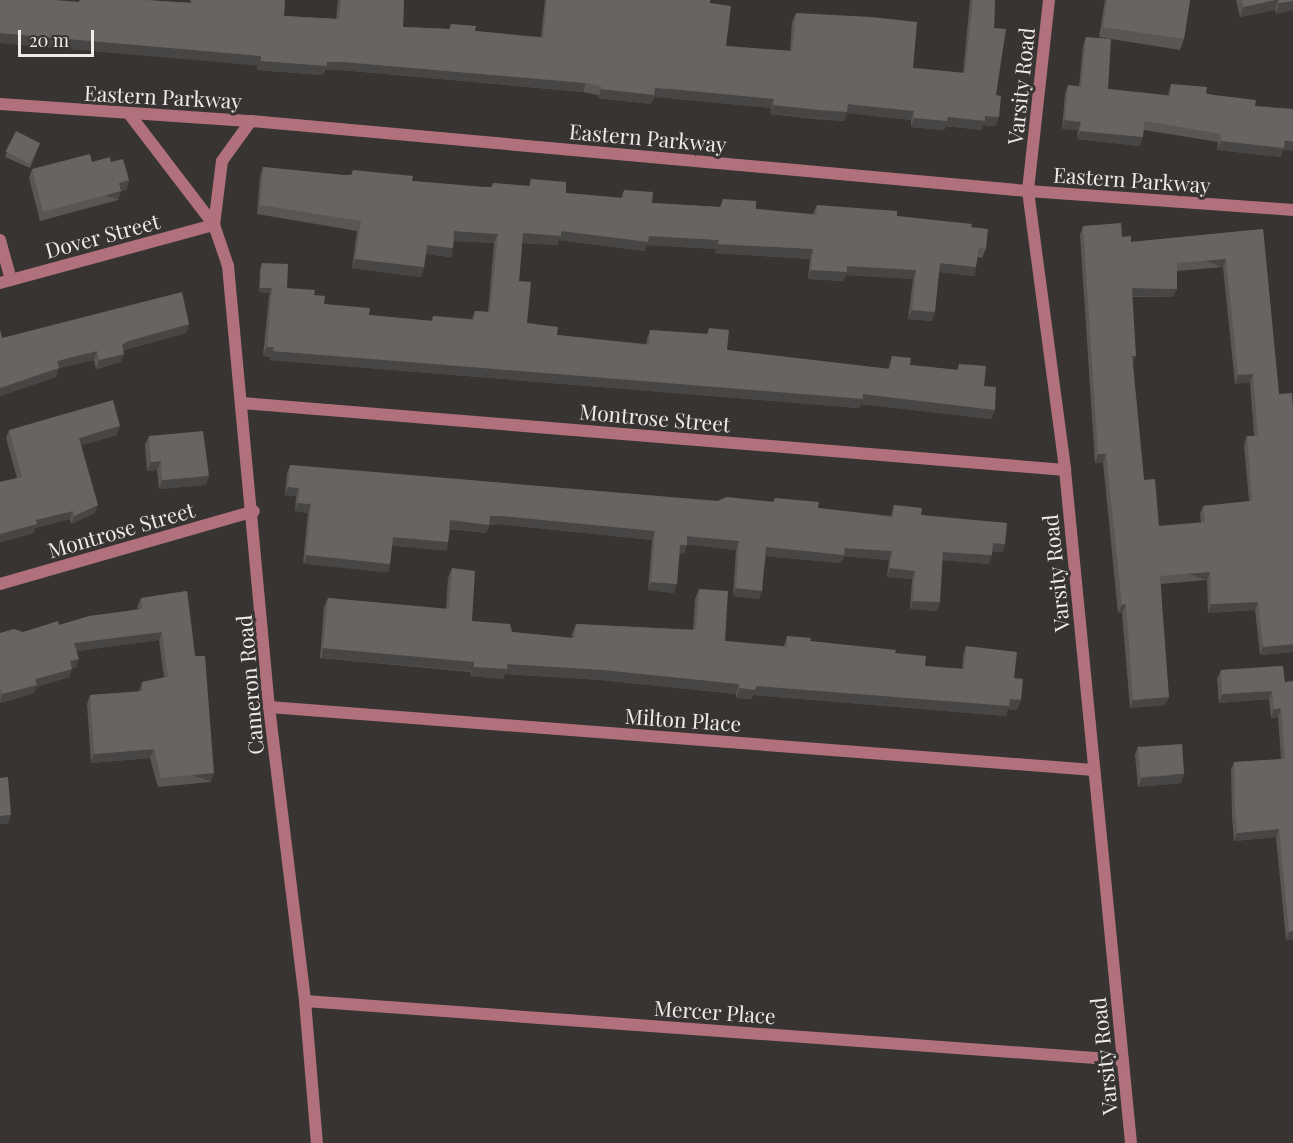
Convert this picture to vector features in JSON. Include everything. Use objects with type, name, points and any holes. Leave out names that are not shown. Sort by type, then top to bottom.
[{"type":"street","name":"Varsity Road","points":[[1049,0],[1028,191],[1065,470],[1131,1143]]},
{"type":"street","name":"Eastern Parkway","points":[[0,104],[130,115],[251,121],[1028,191],[1293,210]]},
{"type":"street","name":"Cameron Road","points":[[130,115],[214,225],[228,266],[254,511],[269,707],[305,1001],[317,1143]]},
{"type":"street","name":"Cameron Road","points":[[214,225],[222,161],[251,121]]},
{"type":"street","name":"Dover Street","points":[[6,281],[214,225]]},
{"type":"street","points":[[0,240],[6,281]]},
{"type":"street","name":"Montrose Street","points":[[242,403],[1065,470]]},
{"type":"street","name":"Montrose Street","points":[[0,584],[254,511]]},
{"type":"street","name":"Milton Place","points":[[269,707],[1094,770]]},
{"type":"street","name":"Mercer Place","points":[[305,1001],[1123,1060]]},
{"type":"building","points":[[0,0],[80,2],[81,0],[145,0],[192,3],[192,0],[285,0],[284,16],[339,19],[341,0],[404,0],[403,27],[450,29],[451,24],[476,26],[475,31],[543,38],[547,0],[710,0],[710,3],[731,6],[726,46],[792,51],[796,13],[917,22],[913,68],[965,73],[973,0],[995,0],[994,28],[1006,29],[996,95],[1001,96],[999,117],[985,116],[985,121],[948,117],[947,121],[914,118],[914,111],[848,104],[847,112],[819,110],[773,105],[774,99],[672,89],[655,88],[654,95],[601,89],[601,86],[586,83],[344,62],[327,62],[327,66],[261,61],[261,56],[0,33]]},
{"type":"building","points":[[1107,0],[1190,0],[1184,39],[1103,27]]},
{"type":"building","points":[[1242,0],[1275,0],[1243,7]]},
{"type":"building","points":[[1279,0],[1293,0],[1293,1],[1279,3]]},
{"type":"building","points":[[1086,37],[1111,39],[1108,89],[1170,96],[1171,84],[1207,87],[1206,94],[1256,100],[1255,106],[1293,109],[1293,142],[1285,141],[1284,148],[1221,141],[1221,134],[1144,121],[1143,137],[1080,131],[1081,122],[1065,120],[1068,85],[1081,87]]},
{"type":"building","points":[[16,131],[40,143],[30,164],[6,151]]},
{"type":"building","points":[[90,154],[92,162],[110,157],[111,162],[123,159],[129,180],[119,183],[121,191],[43,212],[32,169]]},
{"type":"building","points":[[263,167],[343,175],[352,175],[353,170],[413,176],[412,181],[483,187],[493,187],[493,183],[530,186],[531,179],[566,182],[566,193],[623,198],[624,190],[653,192],[652,203],[721,207],[723,199],[756,201],[756,209],[816,215],[817,205],[897,211],[897,216],[972,224],[971,227],[988,229],[986,249],[979,247],[976,267],[940,263],[935,312],[912,310],[916,270],[847,266],[847,272],[811,270],[813,249],[718,244],[719,240],[649,236],[648,242],[561,231],[561,236],[523,233],[519,281],[531,282],[527,323],[558,327],[557,335],[649,345],[650,330],[708,334],[709,328],[729,330],[727,350],[890,369],[892,356],[911,358],[910,365],[959,370],[959,364],[986,366],[984,386],[996,387],[995,410],[863,394],[863,399],[273,351],[274,347],[267,347],[272,287],[315,290],[314,295],[325,296],[324,304],[370,308],[369,315],[433,321],[433,316],[474,320],[475,311],[490,312],[498,234],[454,231],[453,248],[427,245],[424,267],[355,259],[361,221],[260,205]]},
{"type":"building","points":[[1121,223],[1122,237],[1131,236],[1131,242],[1263,229],[1279,394],[1292,393],[1293,644],[1263,647],[1258,602],[1211,604],[1210,572],[1160,576],[1169,697],[1133,700],[1126,604],[1122,605],[1106,454],[1098,454],[1083,226]],"holes":[[[1226,259],[1238,375],[1253,374],[1258,436],[1247,436],[1252,501],[1203,506],[1205,522],[1159,526],[1155,479],[1144,480],[1132,356],[1136,356],[1132,288],[1177,289],[1177,263]]]},
{"type":"building","points":[[262,263],[288,264],[287,288],[260,288]]},
{"type":"building","points":[[182,292],[189,324],[128,341],[122,345],[124,354],[99,360],[97,351],[57,361],[59,368],[0,388],[0,330],[2,338]]},
{"type":"building","points":[[113,400],[120,426],[79,438],[98,505],[74,516],[73,511],[36,520],[37,524],[0,534],[0,482],[22,477],[9,430]]},
{"type":"building","points":[[203,431],[209,476],[162,480],[161,461],[151,462],[149,436]]},
{"type":"building","points":[[290,465],[717,501],[727,497],[774,502],[775,498],[819,502],[818,508],[893,517],[894,505],[922,508],[921,515],[1007,523],[1005,544],[993,543],[992,555],[943,552],[940,602],[913,601],[915,571],[890,568],[892,551],[845,548],[844,555],[766,547],[762,591],[736,588],[739,541],[687,536],[687,545],[680,545],[677,584],[651,582],[655,531],[502,516],[490,516],[489,525],[450,520],[448,542],[393,537],[390,564],[306,555],[311,504],[298,503],[299,488],[288,487]]},
{"type":"building","points":[[452,568],[475,571],[472,621],[510,624],[512,632],[574,638],[576,624],[696,630],[699,589],[728,591],[725,641],[787,647],[787,636],[811,638],[810,641],[896,650],[895,653],[926,656],[925,666],[964,669],[966,646],[1017,652],[1014,678],[1023,679],[1021,700],[1010,699],[1009,706],[757,686],[755,690],[740,688],[739,684],[604,670],[507,664],[507,669],[474,667],[474,662],[323,648],[328,598],[449,609]]},
{"type":"building","points":[[187,591],[195,656],[205,656],[214,773],[161,778],[154,749],[94,754],[90,695],[143,691],[142,682],[168,677],[162,632],[74,643],[79,659],[70,661],[72,669],[35,679],[37,685],[2,694],[0,689],[0,633],[14,629],[23,632],[58,621],[59,625],[89,616],[142,609],[141,598]]},
{"type":"building","points":[[1283,666],[1285,682],[1293,681],[1293,931],[1289,932],[1279,829],[1237,833],[1235,808],[1234,762],[1285,759],[1281,708],[1274,709],[1272,691],[1222,694],[1221,670]]},
{"type":"building","points":[[1182,744],[1184,774],[1140,777],[1138,747]]},
{"type":"building","points":[[8,777],[11,815],[0,816],[0,778]]}]
